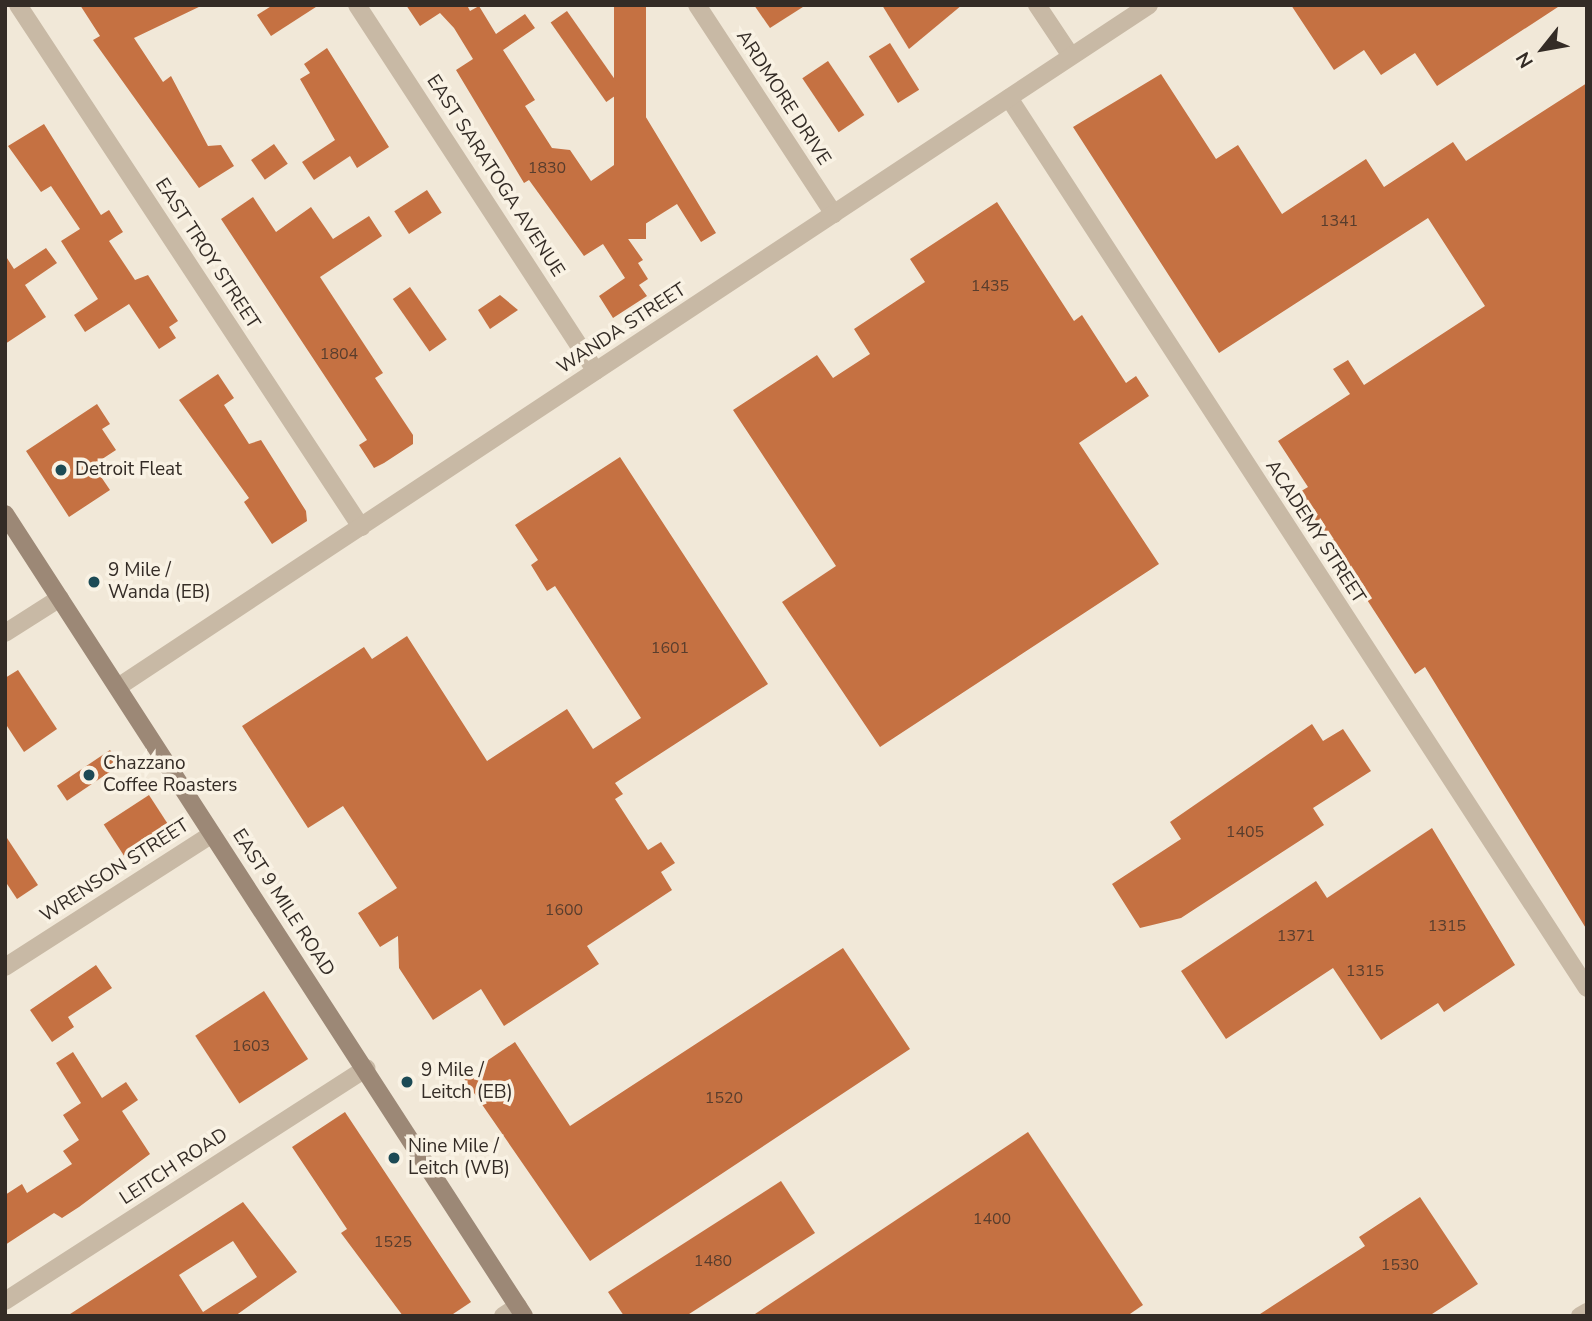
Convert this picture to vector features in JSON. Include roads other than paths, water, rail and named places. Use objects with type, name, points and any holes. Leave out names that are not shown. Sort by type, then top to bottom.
[{"type":"main road","name":"EAST 9 MILE ROAD","points":[[5,514],[366,1068],[515,1313]]},
{"type":"street","name":"EAST TROY STREET","points":[[18,5],[361,527]]},
{"type":"street","name":"EAST SARATOGA AVENUE","points":[[357,5],[596,371]]},
{"type":"street","name":"ARDMORE DRIVE","points":[[697,5],[834,214]]},
{"type":"street","points":[[1037,5],[1071,56]]},
{"type":"street","name":"WANDA STREET","points":[[117,687],[1149,5]]},
{"type":"street","name":"ACADEMY STREET","points":[[1009,98],[1587,988]]},
{"type":"street","points":[[5,633],[60,598]]},
{"type":"street","name":"WRENSON STREET","points":[[5,967],[212,834]]},
{"type":"street","name":"LEITCH ROAD","points":[[5,1301],[366,1068]]},
{"type":"street","points":[[1580,1316],[1587,1312]]},
{"type":"place","name":"Detroit Fleat","points":[[61,470]]},
{"type":"place","name":"9 Mile / Wanda (EB)","points":[[94,582]]},
{"type":"place","name":"Chazzano Coffee Roasters","points":[[89,775]]},
{"type":"place","name":"9 Mile / Leitch (EB)","points":[[407,1082]]},
{"type":"place","name":"Nine Mile / Leitch (WB)","points":[[394,1158]]}]
